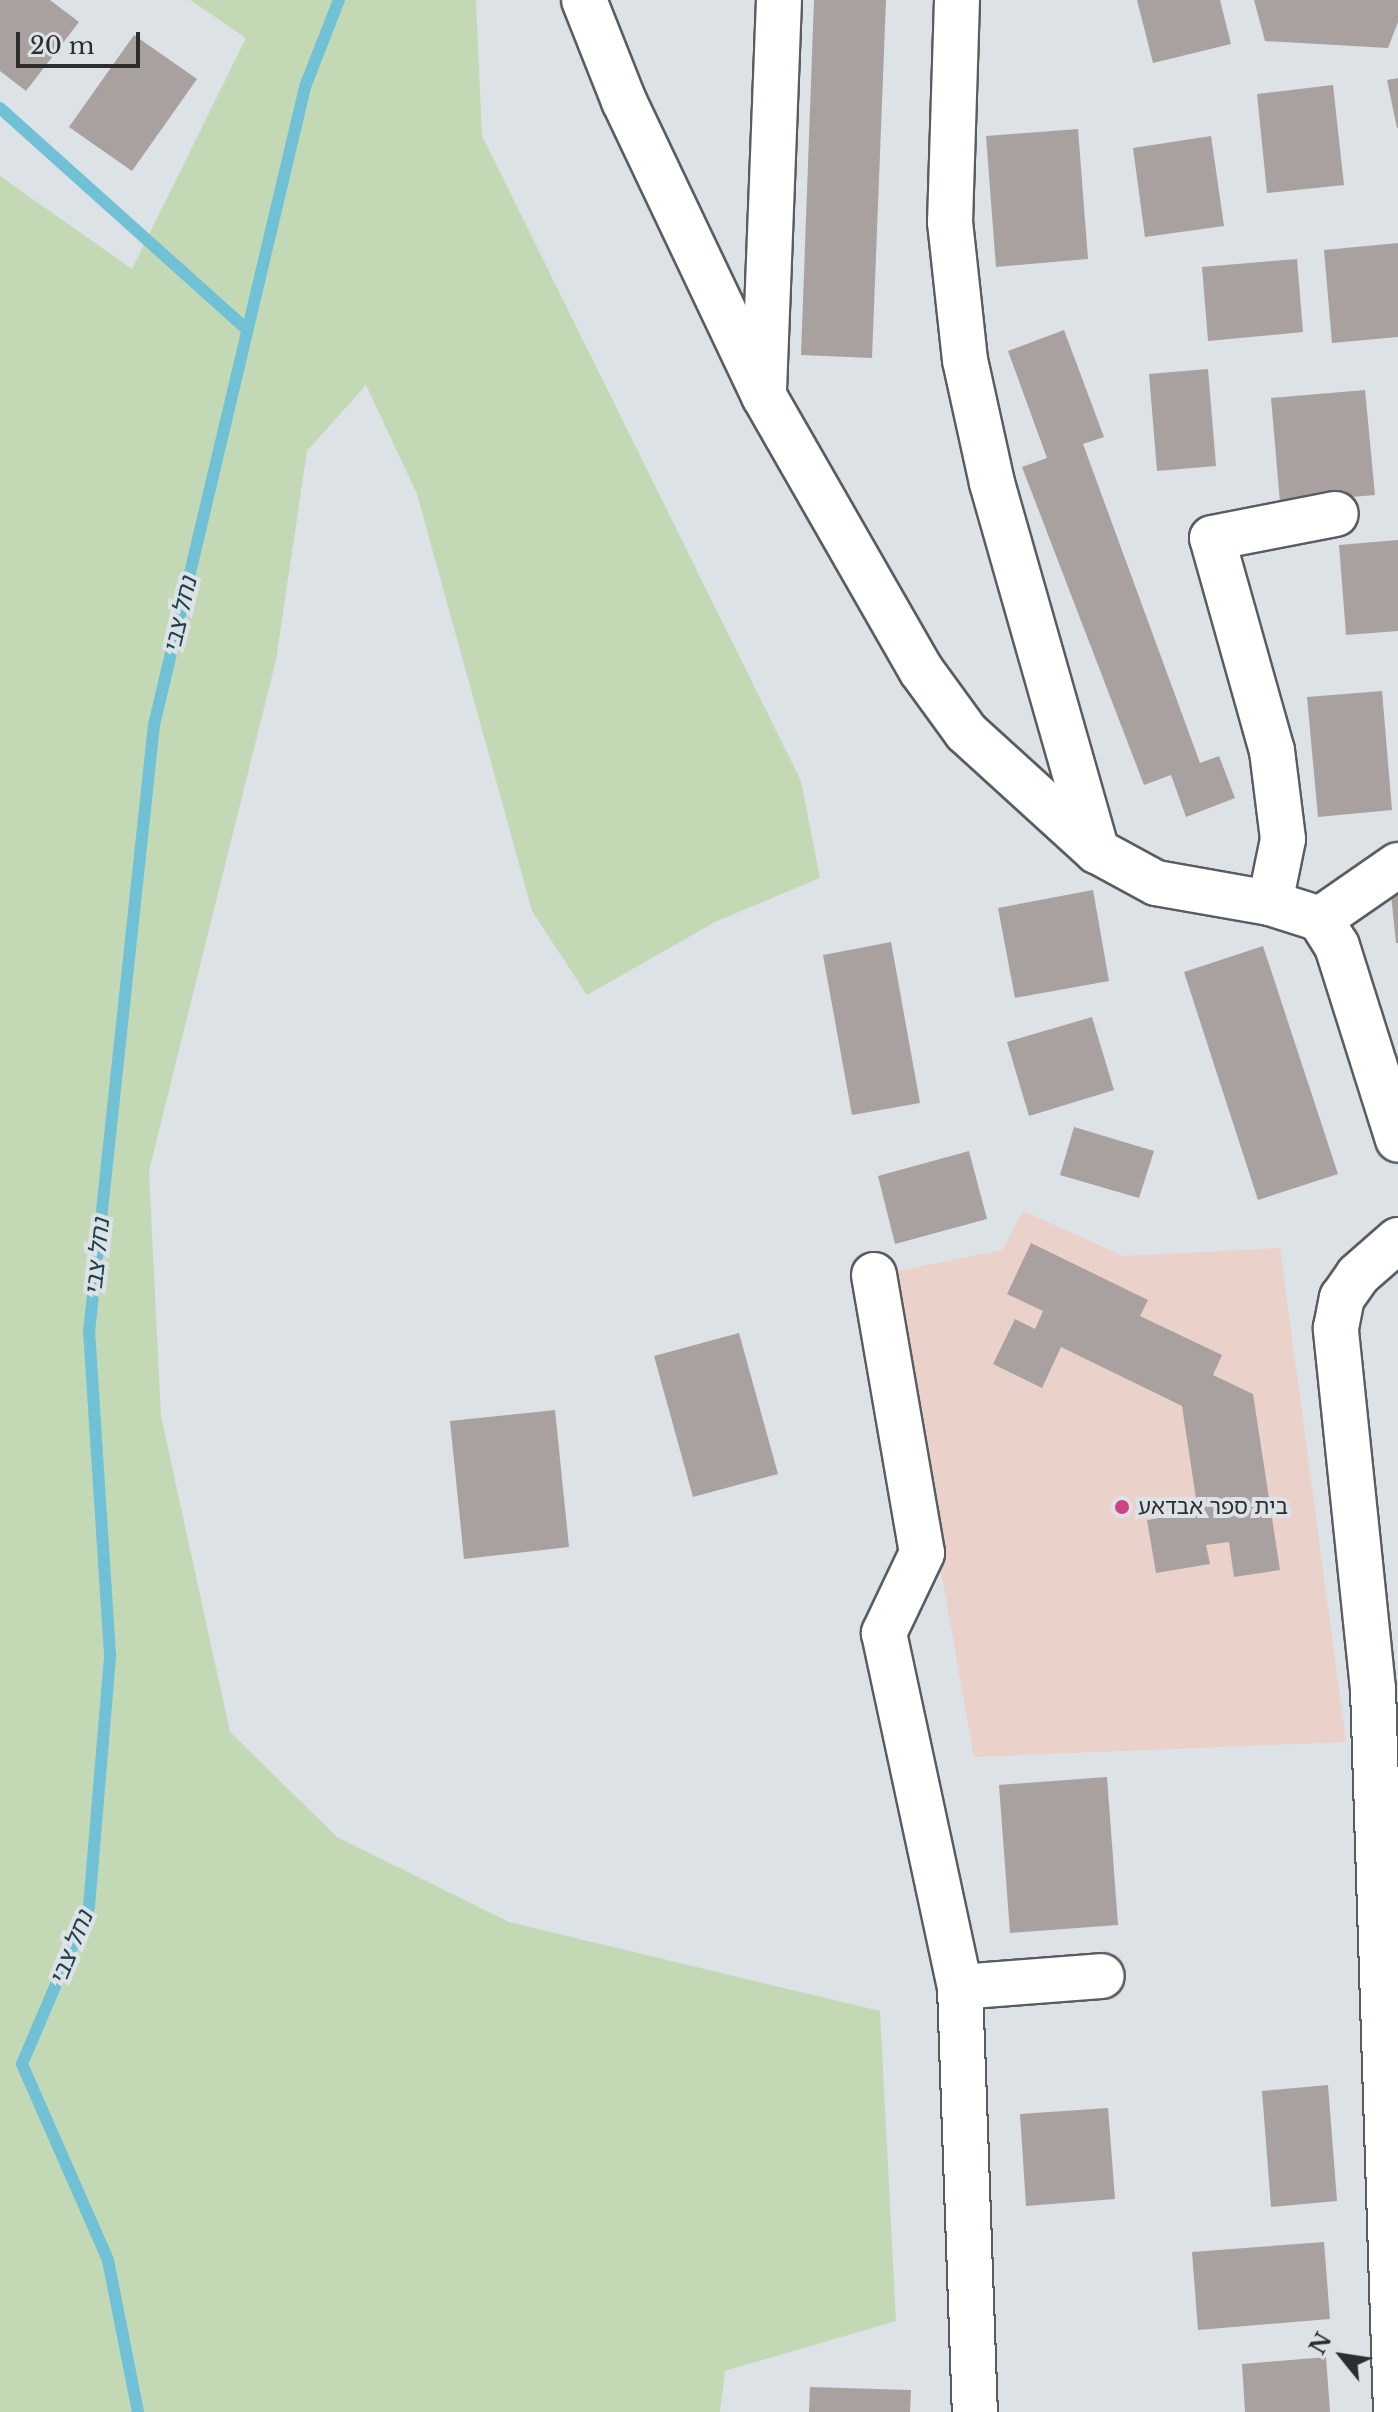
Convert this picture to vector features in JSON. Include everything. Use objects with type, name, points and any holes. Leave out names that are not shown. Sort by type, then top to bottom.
[{"type":"street","points":[[584,0],[624,101],[764,396],[921,670],[966,732],[1097,851],[1156,883],[1270,903],[1320,919],[1337,946],[1398,1140]]},
{"type":"street","points":[[764,396],[779,0]]},
{"type":"street","points":[[957,0],[950,222],[965,360],[992,483],[1097,851]]},
{"type":"street","points":[[1270,903],[1283,839],[1272,751],[1212,538],[1336,514]]},
{"type":"street","points":[[1320,919],[1398,865]]},
{"type":"street","points":[[1396,2412],[1373,1689],[1336,1328],[1342,1298],[1358,1275],[1398,1240]]},
{"type":"street","points":[[874,1275],[922,1553],[884,1633],[960,1987],[975,2412]]},
{"type":"street","points":[[960,1987],[1102,1976]]},
{"type":"shaded area","name":"בית ספר אבדאע","points":[[1023,1211],[1123,1256],[1280,1248],[1346,1742],[974,1757],[888,1273],[1002,1250]]},
{"type":"green space","points":[[190,0],[476,0],[482,136],[801,781],[820,878],[715,922],[587,995],[532,911],[417,494],[366,385],[307,451],[276,660],[149,1171],[161,1416],[230,1732],[337,1837],[509,1922],[880,2011],[896,2321],[725,2371],[720,2412],[0,2412],[0,176],[132,269],[246,38]]},
{"type":"building","points":[[0,0],[50,0],[79,22],[26,91],[0,71]]},
{"type":"building","points":[[814,0],[886,0],[872,358],[801,355]]},
{"type":"building","points":[[1137,0],[1220,0],[1231,44],[1153,63]]},
{"type":"building","points":[[1254,0],[1398,0],[1398,22],[1388,48],[1265,41]]},
{"type":"building","points":[[134,35],[197,79],[132,171],[69,127]]},
{"type":"building","points":[[1398,78],[1398,128],[1397,128],[1387,80]]},
{"type":"building","points":[[1333,85],[1344,185],[1267,193],[1257,94]]},
{"type":"building","points":[[1078,129],[1088,259],[996,267],[986,136]]},
{"type":"building","points":[[1211,136],[1224,226],[1145,237],[1133,148]]},
{"type":"building","points":[[1398,243],[1398,337],[1332,343],[1324,250]]},
{"type":"building","points":[[1297,259],[1303,332],[1208,341],[1202,267]]},
{"type":"building","points":[[1064,330],[1104,437],[1083,444],[1200,763],[1219,756],[1235,798],[1186,817],[1171,775],[1144,785],[1022,467],[1047,458],[1008,351]]},
{"type":"building","points":[[1208,369],[1216,466],[1157,471],[1149,374]]},
{"type":"building","points":[[1365,390],[1375,495],[1280,503],[1271,398]]},
{"type":"building","points":[[1398,540],[1398,631],[1346,635],[1339,545]]},
{"type":"building","points":[[1382,691],[1392,810],[1318,817],[1307,697]]},
{"type":"building","points":[[1093,890],[1109,981],[1015,998],[998,908]]},
{"type":"building","points":[[1391,894],[1398,894],[1398,943],[1396,943]]},
{"type":"building","points":[[891,942],[920,1103],[852,1115],[823,955]]},
{"type":"building","points":[[1263,946],[1338,1174],[1258,1200],[1184,972]]},
{"type":"building","points":[[1092,1017],[1114,1090],[1029,1116],[1007,1042]]},
{"type":"building","points":[[1074,1127],[1154,1151],[1139,1198],[1060,1175]]},
{"type":"building","points":[[969,1151],[987,1219],[895,1244],[878,1176]]},
{"type":"building","points":[[1031,1243],[1148,1300],[1140,1316],[1222,1355],[1213,1375],[1253,1394],[1280,1570],[1234,1577],[1229,1542],[1206,1545],[1210,1564],[1156,1573],[1147,1520],[1198,1512],[1182,1406],[1061,1347],[1042,1388],[993,1364],[1015,1319],[1035,1329],[1043,1311],[1007,1294]]},
{"type":"building","points":[[739,1333],[778,1474],[693,1497],[654,1356]]},
{"type":"building","points":[[555,1410],[569,1547],[464,1559],[450,1421]]},
{"type":"building","points":[[1107,1777],[1118,1925],[1010,1933],[999,1785]]},
{"type":"building","points":[[1328,2085],[1337,2201],[1271,2207],[1262,2091]]},
{"type":"building","points":[[1108,2108],[1115,2199],[1026,2206],[1020,2114]]},
{"type":"building","points":[[1324,2242],[1330,2319],[1198,2330],[1192,2252]]},
{"type":"building","points":[[1326,2357],[1330,2412],[1245,2412],[1242,2364]]},
{"type":"building","points":[[810,2387],[911,2390],[910,2412],[809,2412]]},
{"type":"waterway","name":"נחל צבי","points":[[138,2412],[108,2260],[22,2064],[89,1907],[110,1655],[89,1332],[154,725],[305,87],[339,0]]},
{"type":"waterway","points":[[0,108],[246,329]]},
{"type":"place","name":"בית ספר אבדאע","points":[[1122,1507]]}]
